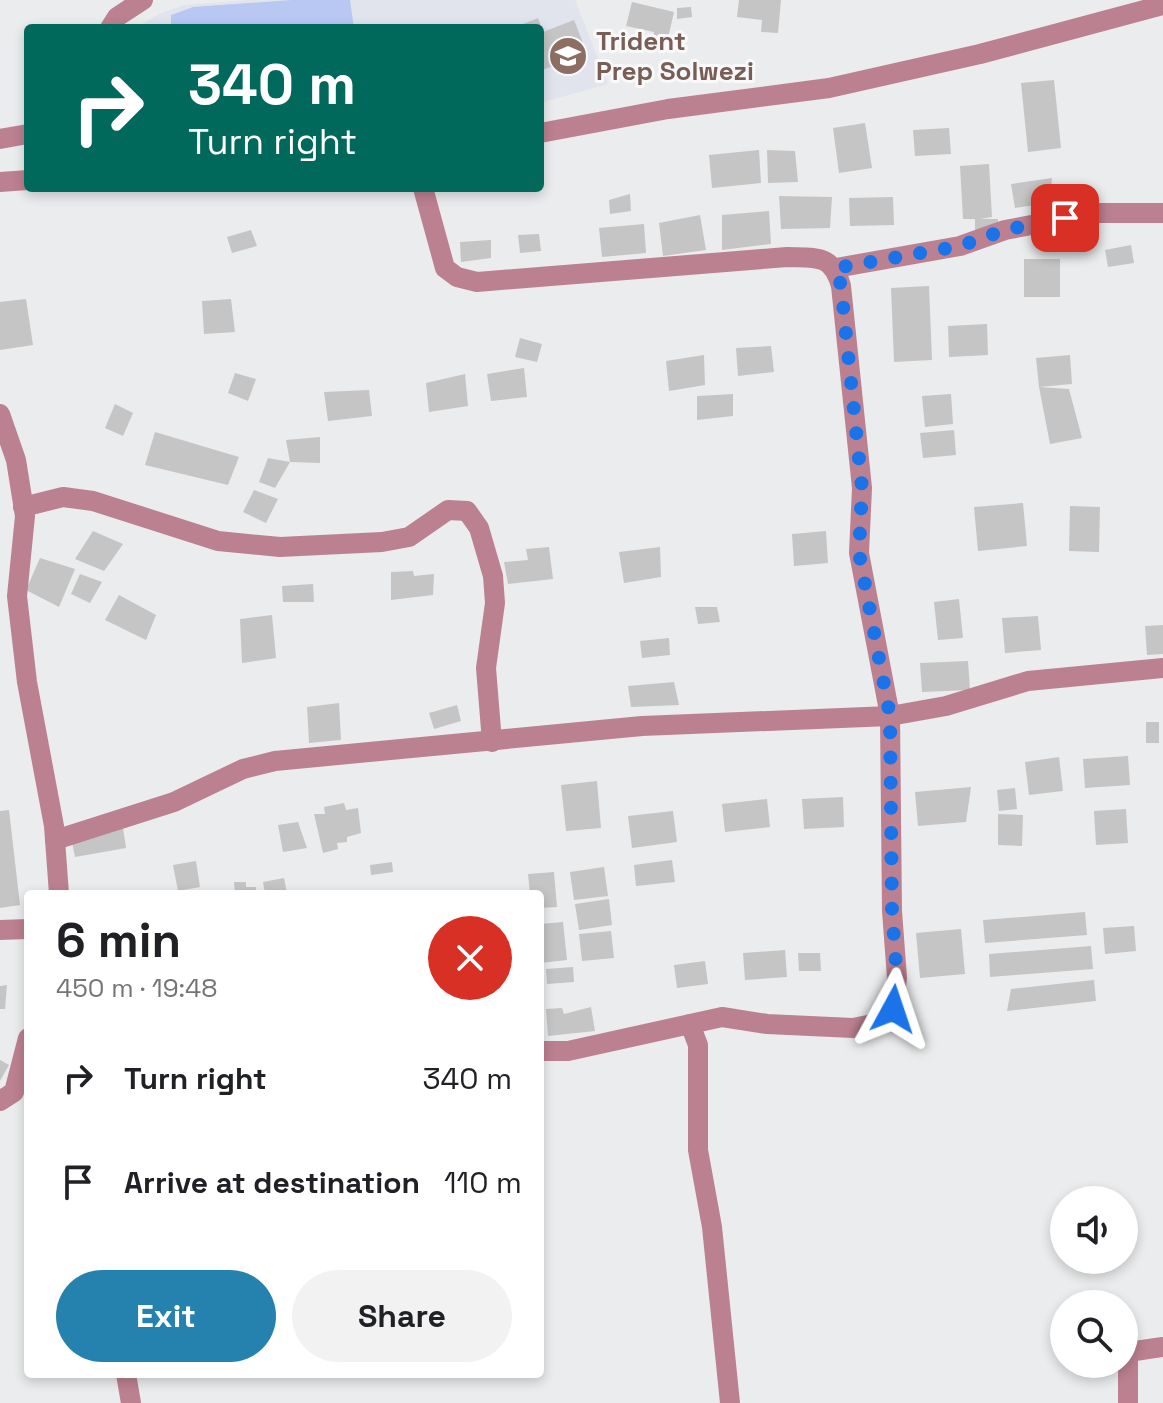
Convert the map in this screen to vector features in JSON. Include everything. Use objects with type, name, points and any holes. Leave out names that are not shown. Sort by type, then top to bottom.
[{"type":"street","points":[[113,24],[117,17],[143,0]]},
{"type":"street","points":[[544,132],[668,109],[829,88],[980,54],[1163,5]]},
{"type":"street","points":[[0,139],[24,135]]},
{"type":"street","points":[[0,182],[24,180]]},
{"type":"street","points":[[424,192],[445,268],[457,277],[477,282],[787,257],[825,260],[836,268],[841,286],[862,488],[859,553],[890,716],[892,911],[897,978],[893,1009],[878,1023],[853,1028],[767,1024],[737,1017],[690,1024],[568,1051],[544,1051]]},
{"type":"street","points":[[836,268],[960,246],[1005,230],[1080,215],[1134,211],[1163,213]]},
{"type":"street","points":[[0,414],[16,460],[23,507],[17,596],[10,620],[55,840],[59,890]]},
{"type":"street","points":[[23,507],[63,497],[93,501],[218,541],[280,547],[382,542],[409,537],[448,510],[467,511],[479,528],[493,576],[495,603],[486,668],[492,742]]},
{"type":"street","points":[[55,840],[174,802],[243,769],[275,761],[642,726],[890,716],[946,706],[1028,681],[1163,668]]},
{"type":"street","points":[[0,930],[24,929]]},
{"type":"street","points":[[690,1024],[698,1045],[698,1150],[712,1227],[730,1403]]},
{"type":"street","points":[[0,1101],[14,1092],[24,1053]]},
{"type":"street","points":[[1128,1403],[1125,1358],[1128,1352],[1163,1347]]},
{"type":"street","points":[[127,1378],[131,1403]]},
{"type":"shaded area","name":"Trident Prep Solwezi","points":[[248,0],[575,0],[608,84],[544,102],[544,24],[143,24],[159,14],[185,5]]},
{"type":"shaded area","points":[[292,0],[350,0],[353,24],[171,24],[171,15],[193,7]]},
{"type":"building","points":[[739,0],[781,0],[778,33],[761,32],[762,20],[737,17]]},
{"type":"building","points":[[632,2],[674,12],[666,47],[651,44],[654,32],[626,26]]},
{"type":"building","points":[[691,7],[692,17],[677,19],[677,8]]},
{"type":"building","points":[[538,18],[540,24],[523,24]]},
{"type":"building","points":[[574,20],[587,53],[544,69],[544,32]]},
{"type":"building","points":[[1054,80],[1061,148],[1028,152],[1021,83]]},
{"type":"building","points":[[865,123],[872,168],[839,173],[833,128]]},
{"type":"building","points":[[949,128],[951,154],[915,156],[913,130]]},
{"type":"building","points":[[759,150],[761,183],[712,188],[709,155]]},
{"type":"building","points":[[767,150],[795,151],[798,182],[768,183]]},
{"type":"building","points":[[989,164],[992,217],[980,219],[998,219],[998,234],[975,234],[975,219],[963,219],[960,166]]},
{"type":"building","points":[[1052,178],[1050,203],[1015,208],[1011,184]]},
{"type":"building","points":[[630,194],[631,211],[610,214],[609,200]]},
{"type":"building","points":[[779,196],[832,197],[830,228],[781,229]]},
{"type":"building","points":[[893,197],[894,225],[850,226],[849,198]]},
{"type":"building","points":[[769,211],[771,244],[722,250],[722,215]]},
{"type":"building","points":[[700,215],[706,250],[663,256],[659,223]]},
{"type":"building","points":[[644,224],[646,253],[602,257],[599,228]]},
{"type":"building","points":[[251,230],[257,246],[232,253],[227,237]]},
{"type":"building","points":[[539,234],[541,251],[520,253],[518,235]]},
{"type":"building","points":[[491,240],[491,258],[461,262],[460,242]]},
{"type":"building","points":[[1131,245],[1134,263],[1108,267],[1105,250]]},
{"type":"building","points":[[1024,259],[1060,259],[1060,297],[1024,297]]},
{"type":"building","points":[[929,286],[932,360],[894,362],[891,288]]},
{"type":"building","points":[[26,299],[33,345],[0,350],[0,302]]},
{"type":"building","points":[[231,299],[235,332],[204,334],[202,301]]},
{"type":"building","points":[[987,324],[988,355],[949,357],[948,326]]},
{"type":"building","points":[[520,338],[542,344],[537,362],[515,357]]},
{"type":"building","points":[[771,346],[774,372],[738,376],[736,348]]},
{"type":"building","points":[[704,355],[705,385],[669,391],[666,361]]},
{"type":"building","points":[[1070,355],[1072,384],[1039,387],[1036,358]]},
{"type":"building","points":[[524,368],[527,397],[491,401],[487,374]]},
{"type":"building","points":[[235,373],[256,379],[248,401],[228,393]]},
{"type":"building","points":[[465,374],[468,406],[429,412],[426,383]]},
{"type":"building","points":[[1039,387],[1069,389],[1082,438],[1050,444]]},
{"type":"building","points":[[369,390],[372,416],[328,421],[324,392]]},
{"type":"building","points":[[733,394],[733,416],[697,420],[697,396]]},
{"type":"building","points":[[951,394],[953,424],[925,427],[922,396]]},
{"type":"building","points":[[115,404],[133,413],[123,436],[105,428]]},
{"type":"building","points":[[954,430],[956,455],[923,458],[920,433]]},
{"type":"building","points":[[155,432],[239,457],[228,485],[145,465]]},
{"type":"building","points":[[320,437],[320,463],[290,462],[286,440]]},
{"type":"building","points":[[268,458],[290,462],[275,488],[259,482]]},
{"type":"building","points":[[254,490],[278,499],[266,523],[243,512]]},
{"type":"building","points":[[1023,503],[1027,546],[978,551],[974,507]]},
{"type":"building","points":[[1070,506],[1100,507],[1099,552],[1069,551]]},
{"type":"building","points":[[93,531],[123,544],[104,571],[75,559]]},
{"type":"building","points":[[826,531],[828,563],[794,566],[792,534]]},
{"type":"building","points":[[549,547],[553,579],[508,584],[504,562],[528,560],[526,549]]},
{"type":"building","points":[[660,547],[661,577],[624,583],[619,552]]},
{"type":"building","points":[[40,558],[75,569],[59,607],[26,590]]},
{"type":"building","points":[[413,571],[414,576],[434,574],[433,595],[391,600],[391,572]]},
{"type":"building","points":[[80,574],[102,582],[90,603],[71,594]]},
{"type":"building","points":[[313,584],[314,602],[283,602],[282,586]]},
{"type":"building","points":[[119,595],[156,615],[146,640],[105,620]]},
{"type":"building","points":[[959,599],[963,638],[938,640],[934,602]]},
{"type":"building","points":[[695,607],[717,607],[720,622],[698,624]]},
{"type":"building","points":[[272,615],[276,658],[242,663],[240,619]]},
{"type":"building","points":[[1038,616],[1041,650],[1005,653],[1002,618]]},
{"type":"building","points":[[1163,625],[1163,654],[1147,655],[1145,626]]},
{"type":"building","points":[[669,638],[670,655],[642,658],[640,641]]},
{"type":"building","points":[[968,661],[970,690],[922,692],[920,663]]},
{"type":"building","points":[[674,682],[679,705],[631,707],[628,686]]},
{"type":"building","points":[[339,703],[341,740],[309,743],[307,707]]},
{"type":"building","points":[[457,705],[461,721],[434,729],[429,713]]},
{"type":"building","points":[[1146,722],[1159,722],[1159,743],[1146,743]]},
{"type":"building","points":[[1128,756],[1130,785],[1085,788],[1083,759]]},
{"type":"building","points":[[1059,757],[1063,791],[1029,795],[1025,762]]},
{"type":"building","points":[[597,781],[601,828],[566,831],[561,785]]},
{"type":"building","points":[[971,787],[966,822],[918,826],[915,792]]},
{"type":"building","points":[[1015,788],[1017,809],[999,811],[997,790]]},
{"type":"building","points":[[843,797],[844,827],[804,829],[802,799]]},
{"type":"building","points":[[767,799],[770,827],[725,832],[722,804]]},
{"type":"building","points":[[344,803],[346,810],[358,808],[361,833],[347,837],[347,842],[337,843],[338,849],[323,853],[314,814],[325,814],[324,807]]},
{"type":"building","points":[[1126,809],[1128,843],[1096,845],[1094,811]]},
{"type":"building","points":[[9,810],[20,905],[0,908],[0,811]]},
{"type":"building","points":[[673,811],[677,842],[632,848],[628,816]]},
{"type":"building","points":[[998,814],[1023,815],[1022,846],[998,845]]},
{"type":"building","points":[[298,822],[307,848],[283,852],[278,825]]},
{"type":"building","points":[[123,828],[126,848],[75,857],[71,837]]},
{"type":"building","points":[[672,860],[675,882],[636,886],[634,865]]},
{"type":"building","points":[[196,861],[200,887],[178,890],[173,865]]},
{"type":"building","points":[[392,862],[393,872],[371,875],[370,865]]},
{"type":"building","points":[[604,867],[608,896],[574,900],[570,872]]},
{"type":"building","points":[[554,872],[557,907],[544,908],[544,890],[530,890],[528,874]]},
{"type":"building","points":[[284,878],[286,890],[264,890],[263,882]]},
{"type":"building","points":[[234,882],[246,882],[246,887],[256,887],[256,890],[235,890]]},
{"type":"building","points":[[609,899],[612,925],[579,930],[575,904]]},
{"type":"building","points":[[1085,912],[1087,935],[985,943],[983,920]]},
{"type":"building","points":[[563,922],[567,960],[544,963],[544,924]]},
{"type":"building","points":[[1134,926],[1136,951],[1105,954],[1103,928]]},
{"type":"building","points":[[961,929],[965,974],[920,978],[916,933]]},
{"type":"building","points":[[611,931],[614,958],[582,961],[579,934]]},
{"type":"building","points":[[1091,946],[1093,969],[990,977],[989,954]]},
{"type":"building","points":[[785,950],[787,977],[745,980],[743,953]]},
{"type":"building","points":[[798,953],[820,953],[821,971],[799,971]]},
{"type":"building","points":[[705,961],[708,984],[677,988],[674,965]]},
{"type":"building","points":[[573,967],[574,982],[547,984],[546,969]]},
{"type":"building","points":[[1094,980],[1096,1001],[1007,1011],[1011,989]]},
{"type":"building","points":[[7,985],[5,1009],[0,1009],[0,986]]},
{"type":"building","points":[[591,1007],[595,1031],[548,1036],[546,1009],[562,1008],[564,1014]]},
{"type":"building","points":[[0,1060],[9,1065],[0,1081]]},
{"type":"place","name":"Trident Prep Solwezi","points":[[568,56]]},
{"type":"route","points":[[893,1009],[897,978],[892,911],[890,716],[859,553],[862,488],[841,286],[836,268],[960,246],[1005,230],[1065,218]]}]
